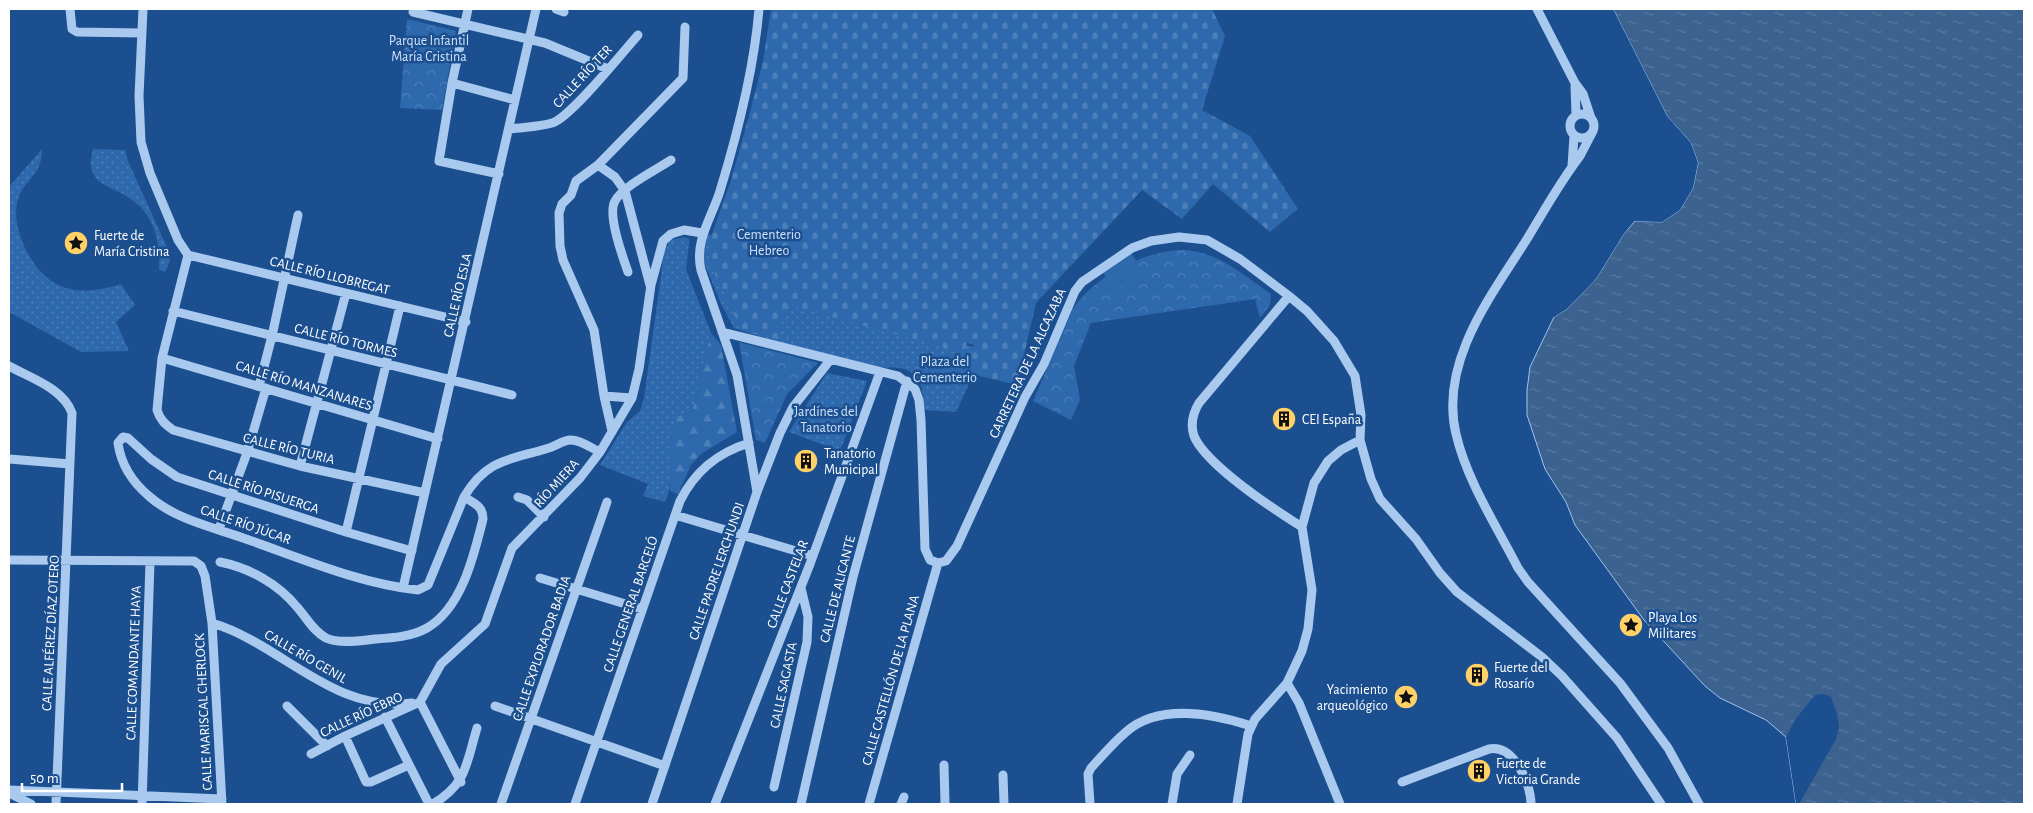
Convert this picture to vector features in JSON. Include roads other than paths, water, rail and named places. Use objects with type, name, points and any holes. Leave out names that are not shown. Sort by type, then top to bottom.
[{"type":"street","points":[[70,9],[72,29],[77,32],[142,33]]},
{"type":"street","points":[[143,9],[139,96],[141,142],[150,173],[174,231],[188,255],[162,358]]},
{"type":"street","points":[[468,9],[452,83],[439,161],[499,174]]},
{"type":"street","name":"CALLE RÍO ESLA","points":[[403,588],[466,322],[536,9]]},
{"type":"street","points":[[757,492],[737,375],[699,263],[702,233],[720,191],[741,111],[752,61],[759,9]]},
{"type":"street","points":[[1538,9],[1588,105],[1594,124],[1593,131],[1486,304],[1467,342],[1454,389],[1456,434],[1473,480],[1528,582],[1620,683],[1668,748],[1693,799],[1699,804]]},
{"type":"street","points":[[413,12],[557,47],[608,69]]},
{"type":"street","points":[[612,431],[604,396],[594,330],[563,260],[560,246],[559,213],[562,204],[571,195],[576,181],[598,165],[684,75],[685,28]]},
{"type":"street","name":"CALLE RÍO TER","points":[[510,129],[559,120],[608,69],[638,34]]},
{"type":"street","points":[[452,83],[516,100]]},
{"type":"street","points":[[1571,168],[1574,136],[1570,130],[1570,123],[1576,115],[1575,83]]},
{"type":"street","points":[[1576,115],[1584,114],[1591,118]]},
{"type":"street","points":[[1574,136],[1585,138],[1593,131]]},
{"type":"street","points":[[628,272],[613,213],[615,200],[625,191],[671,160]]},
{"type":"street","points":[[598,165],[615,177],[625,191],[651,285]]},
{"type":"street","points":[[219,529],[247,453],[298,215]]},
{"type":"street","name":"RÍO MIERA","points":[[512,548],[569,492],[600,452],[632,398],[639,369],[651,285],[663,241],[671,234],[684,230],[702,233]]},
{"type":"street","name":"CARRETERA DE LA ALCAZABA","points":[[938,563],[946,561],[957,546],[1025,397],[1044,364],[1066,307],[1082,282],[1132,248],[1164,238],[1187,237],[1207,240],[1220,247],[1289,296],[1322,327],[1351,366],[1358,387],[1361,415],[1360,440],[1371,479],[1380,499],[1416,539],[1440,573],[1472,606],[1531,648],[1562,676],[1617,738],[1661,804]]},
{"type":"street","name":"CALLE RÍO LLOBREGAT","points":[[188,255],[466,322]]},
{"type":"street","points":[[300,466],[346,293]]},
{"type":"street","points":[[1289,296],[1199,403],[1193,418],[1193,426],[1194,435],[1206,453],[1248,491],[1302,527]]},
{"type":"street","points":[[346,532],[400,306]]},
{"type":"street","name":"CALLE RÍO TORMES","points":[[173,310],[386,365],[512,395]]},
{"type":"street","points":[[722,332],[898,376],[915,389],[921,420],[925,549],[930,560],[938,563]]},
{"type":"street","name":"CALLE RÍO MANZANARES","points":[[162,358],[438,439]]},
{"type":"street","name":"CALLE RÍO TURIA","points":[[162,358],[157,410],[159,418],[173,430],[247,453],[425,494]]},
{"type":"street","name":"CALLE PADRE LERCHUNDI","points":[[652,804],[757,492],[785,420],[831,359]]},
{"type":"street","name":"CALLE ALFÉREZ DÍAZ OTERO","points":[[9,366],[59,394],[69,404],[72,413],[68,561],[56,804]]},
{"type":"street","name":"CALLE CASTELAR","points":[[715,804],[801,588],[880,372]]},
{"type":"street","name":"CALLE DE ALICANTE","points":[[801,804],[853,577],[907,381]]},
{"type":"street","points":[[604,396],[632,398]]},
{"type":"street","name":"CALLE RÍO PISUERGA","points":[[120,439],[128,438],[151,459],[178,477],[232,496],[412,551]]},
{"type":"street","name":"CALLE RÍO JÚCAR","points":[[120,439],[118,443],[122,462],[140,488],[150,498],[182,516],[342,574],[418,590],[428,585],[464,497],[478,479],[499,463],[514,456],[556,446],[572,440],[600,452]]},
{"type":"street","points":[[1237,804],[1245,744],[1255,719],[1287,683],[1302,650],[1312,609],[1312,590],[1302,527],[1314,483],[1328,461],[1341,450],[1360,440]]},
{"type":"street","name":"CALLE GENERAL BARCELÓ","points":[[575,804],[674,515],[687,487],[702,469],[720,454],[749,443]]},
{"type":"street","points":[[9,459],[70,464]]},
{"type":"street","points":[[220,562],[237,565],[281,589],[313,628],[326,638],[336,640],[372,640],[413,634],[428,628],[438,619],[453,602],[460,588],[483,519],[483,513],[478,505],[464,497]]},
{"type":"street","points":[[518,497],[528,500],[544,517]]},
{"type":"street","name":"CALLE EXPLORADOR BADIA","points":[[501,804],[607,502]]},
{"type":"street","points":[[674,515],[813,556]]},
{"type":"street","name":"CALLE RÍO EBRO","points":[[311,754],[345,736],[420,702],[441,664],[485,624],[512,548]]},
{"type":"street","points":[[9,560],[150,562]]},
{"type":"street","name":"CALLE MARISCAL CHERLOCK","points":[[150,562],[194,561],[201,566],[205,576],[212,623],[222,802]]},
{"type":"street","name":"CALLE COMANDANTE HAYA","points":[[142,800],[150,562]]},
{"type":"street","name":"CALLE CASTELLÓN DE LA PLANA","points":[[869,804],[938,563]]},
{"type":"street","points":[[540,578],[642,610]]},
{"type":"street","name":"CALLE SAGASTA","points":[[774,787],[807,642],[808,617],[801,588]]},
{"type":"street","name":"CALLE RÍO GENIL","points":[[212,623],[238,634],[324,685],[347,695],[389,704],[420,702]]},
{"type":"street","points":[[1287,683],[1299,703],[1340,804]]},
{"type":"street","points":[[420,702],[461,782]]},
{"type":"street","points":[[287,706],[327,746]]},
{"type":"street","points":[[495,706],[665,766]]},
{"type":"street","points":[[1090,804],[1088,774],[1091,768],[1134,726],[1164,716],[1204,715],[1226,718],[1252,726]]},
{"type":"street","points":[[385,717],[429,804]]},
{"type":"street","points":[[433,804],[446,797],[461,782],[477,728]]},
{"type":"street","points":[[345,736],[366,782],[371,782],[409,765]]},
{"type":"street","points":[[1402,782],[1489,749],[1499,748],[1511,756],[1527,782],[1531,792],[1531,804]]},
{"type":"street","points":[[1172,804],[1177,774],[1190,756]]},
{"type":"street","points":[[944,765],[945,804]]},
{"type":"street","points":[[1002,775],[1004,804]]},
{"type":"street","points":[[9,791],[57,792],[142,800],[222,802]]},
{"type":"street","points":[[9,791],[31,804]]},
{"type":"water","points":[[1613,9],[2024,9],[2024,804],[1796,804],[1786,737],[1766,720],[1720,698],[1705,686],[1644,620],[1575,525],[1566,502],[1545,469],[1527,415],[1527,390],[1530,367],[1554,317],[1567,309],[1596,279],[1623,235],[1635,221],[1662,222],[1680,210],[1693,188],[1698,163],[1691,143],[1667,116]]},
{"type":"place","name":"Fuerte de María Cristina","points":[[76,243]]},
{"type":"place","name":"CEI España","points":[[1284,419]]},
{"type":"place","name":"Tanatorio Municipal","points":[[806,461]]},
{"type":"place","name":"Playa Los Militares","points":[[1631,625]]},
{"type":"place","name":"Fuerte del Rosarío","points":[[1477,675]]},
{"type":"place","name":"Yacimiento arqueológico","points":[[1406,697]]},
{"type":"place","name":"Fuerte de Victoria Grande","points":[[1479,771]]},
{"type":"park label","name":"Parque Infantil María Cristina","points":[[429,48]]},
{"type":"park label","name":"Cementerio Hebreo","points":[[769,242]]},
{"type":"park label","name":"Plaza del Cementerio","points":[[945,370]]},
{"type":"park label","name":"Jardínes del Tanatorio","points":[[826,420]]}]
